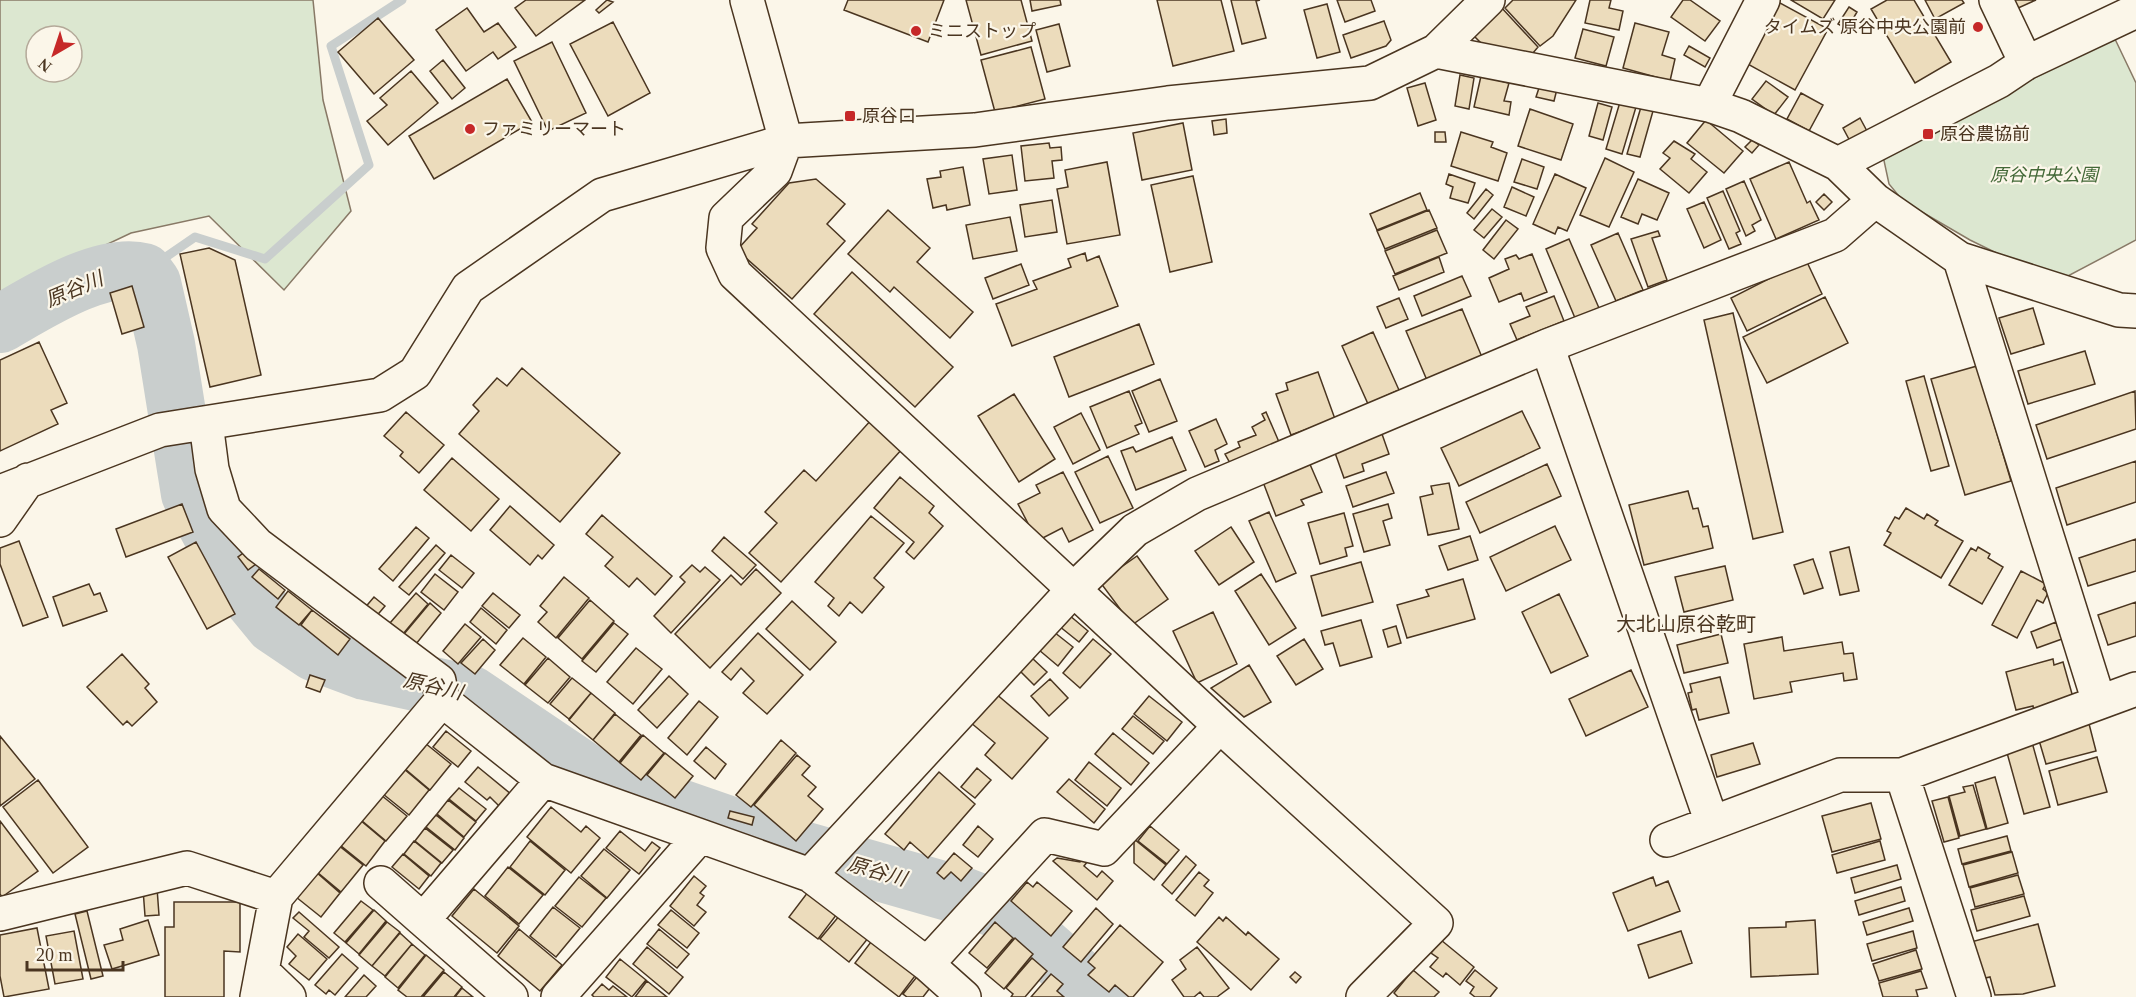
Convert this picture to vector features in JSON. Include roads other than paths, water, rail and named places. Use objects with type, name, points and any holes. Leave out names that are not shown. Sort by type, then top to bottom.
[{"type":"street","points":[[747,0],[786,141],[775,171],[726,218],[723,248],[735,274],[1075,588],[1220,726],[1436,923],[1363,997]]},
{"type":"street","points":[[0,520],[14,486],[160,430],[380,395],[415,373],[468,288],[602,195],[786,141],[975,130],[1168,103],[1370,83],[1436,51],[1488,0]]},
{"type":"street","points":[[1709,105],[1763,0]]},
{"type":"street","points":[[1996,0],[2026,63]]},
{"type":"street","points":[[1838,164],[1999,81],[2026,63],[2136,11]]},
{"type":"street","points":[[1436,51],[1709,105],[1741,116],[1838,164],[1875,200],[1960,259],[2098,304],[2136,311]]},
{"type":"street","points":[[810,875],[1075,588],[1135,530],[1197,494],[1547,346],[1835,235],[1875,200]]},
{"type":"street","points":[[1960,259],[2099,702]]},
{"type":"street","points":[[1547,346],[1712,823]]},
{"type":"street","points":[[204,423],[212,469],[224,509],[258,544],[439,681],[442,700],[543,780],[810,875],[927,964],[964,997]]},
{"type":"street","points":[[1666,840],[1840,774],[1902,775],[2136,689]]},
{"type":"street","points":[[289,997],[260,985],[276,897],[442,700]]},
{"type":"street","points":[[927,964],[1045,835],[1104,849],[1220,726]]},
{"type":"street","points":[[1902,775],[1974,997]]},
{"type":"street","points":[[423,920],[543,780]]},
{"type":"street","points":[[558,997],[700,836]]},
{"type":"street","points":[[0,915],[187,868],[276,897]]},
{"type":"street","points":[[381,883],[511,997]]},
{"type":"waterway","points":[[144,272],[195,237],[265,259],[369,165],[331,46],[402,0]]},
{"type":"waterway","name":"原谷川","points":[[0,324],[50,295],[89,278],[127,270],[144,272],[152,283],[166,344],[190,494],[220,550],[251,597],[274,625],[314,652],[365,671],[470,694],[596,779],[795,848],[963,896],[1004,912],[1101,997]]},
{"type":"place","name":"タイムズ 原谷中央公園前","points":[[1978,27]]},
{"type":"place","name":"ミニストップ","points":[[916,31]]},
{"type":"place","name":"原谷口","points":[[850,116]]},
{"type":"place","name":"ファミリーマート","points":[[470,129]]},
{"type":"place","name":"原谷農協前","points":[[1928,134]]},
{"type":"district","name":"大北山原谷乾町","points":[[1686,624]]},
{"type":"park label","name":"原谷中央公園","points":[[2044,175]]}]
